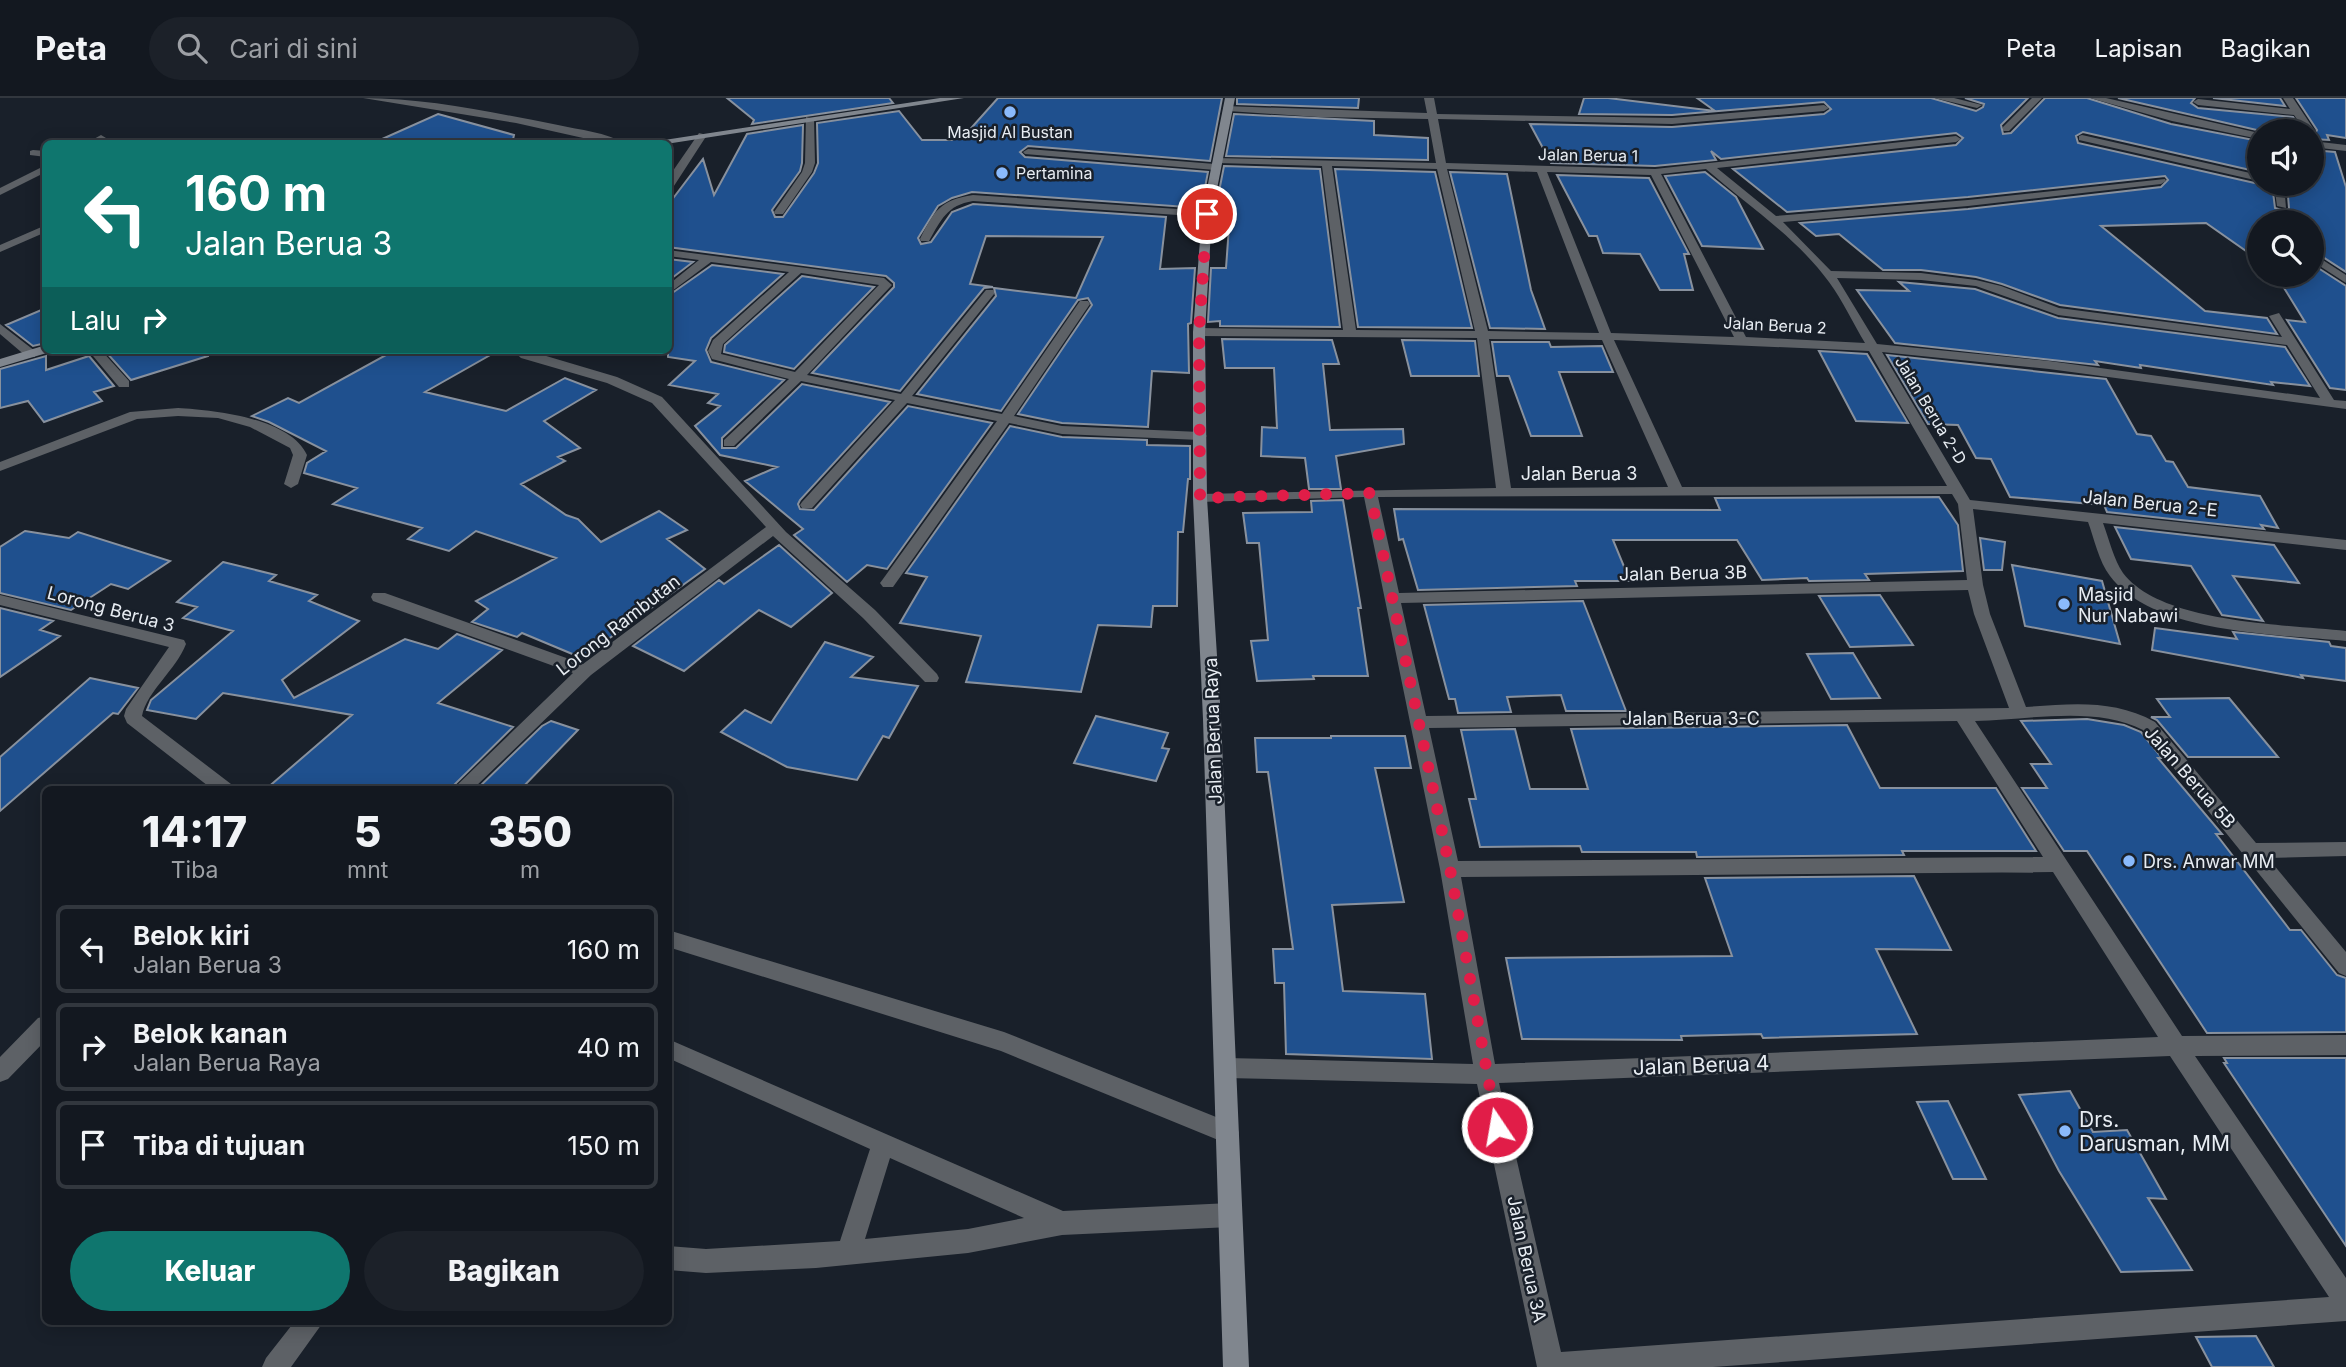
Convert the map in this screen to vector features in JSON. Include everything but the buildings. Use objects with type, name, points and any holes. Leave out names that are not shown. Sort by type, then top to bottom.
[{"type":"street","points":[[368,98],[516,120],[609,140]]},
{"type":"street","points":[[669,140],[925,100],[959,98]]},
{"type":"street","points":[[1429,98],[1442,168],[1483,337],[1504,492]]},
{"type":"street","points":[[1939,98],[1977,105]]},
{"type":"street","points":[[2006,129],[2037,98]]},
{"type":"street","points":[[2095,98],[2247,134]]},
{"type":"street","points":[[2288,98],[2302,119]]},
{"type":"street","points":[[2172,118],[2198,100],[2297,112]]},
{"type":"street","points":[[1229,103],[1433,116],[1672,121],[1824,108]]},
{"type":"street","name":"Jalan Berua Raya","points":[[1229,103],[1207,214],[1199,332],[1200,498],[1208,622],[1236,1367]]},
{"type":"street","points":[[779,212],[807,172],[810,163],[809,119]]},
{"type":"street","points":[[672,181],[702,135]]},
{"type":"street","points":[[97,140],[101,138]]},
{"type":"street","points":[[2082,138],[2247,175]]},
{"type":"street","name":"Jalan Berua 1","points":[[1028,152],[1216,164],[1655,172],[1956,139]]},
{"type":"street","points":[[2324,145],[2346,148]]},
{"type":"street","points":[[33,153],[42,153]]},
{"type":"street","points":[[1327,164],[1350,334]]},
{"type":"street","name":"Jalan Berua 2-D","points":[[1710,168],[1775,219],[1829,274],[1962,497]]},
{"type":"street","points":[[0,192],[42,170]]},
{"type":"street","points":[[1541,170],[1607,338],[1677,492]]},
{"type":"street","points":[[1655,172],[1742,341]]},
{"type":"street","points":[[1775,219],[1968,203],[2161,181]]},
{"type":"street","points":[[2281,196],[2282,206]]},
{"type":"street","points":[[925,239],[942,208],[963,199],[1207,214]]},
{"type":"street","points":[[0,249],[42,230]]},
{"type":"street","points":[[672,253],[880,280],[886,285],[798,377],[729,443]]},
{"type":"street","points":[[672,288],[709,258]]},
{"type":"street","points":[[2324,264],[2346,280]]},
{"type":"street","points":[[799,270],[717,344],[714,351],[722,358],[798,377],[1062,430],[1200,436]]},
{"type":"street","points":[[1829,274],[1881,275],[1978,283],[2027,303],[2058,311],[2291,342]]},
{"type":"street","points":[[807,505],[904,398],[990,292]]},
{"type":"street","points":[[888,583],[1006,419],[1084,304]]},
{"type":"street","points":[[2274,316],[2330,403]]},
{"type":"street","points":[[0,328],[31,354]]},
{"type":"street","name":"Jalan Berua 2","points":[[1199,332],[1742,341],[1873,347],[2023,363],[2346,405]]},
{"type":"street","points":[[0,363],[42,350]]},
{"type":"street","points":[[98,354],[124,384]]},
{"type":"street","points":[[524,354],[612,380],[657,400],[774,528],[869,614],[931,678]]},
{"type":"street","points":[[0,467],[135,415],[178,412],[234,417],[269,429],[296,446],[300,455],[291,484]]},
{"type":"street","name":"Jalan Berua 3","points":[[1200,498],[1504,492],[1962,497]]},
{"type":"street","name":"Jalan Berua 3A","points":[[1370,493],[1450,869],[1486,1074],[1550,1366]]},
{"type":"street","points":[[1962,497],[1982,614],[2020,714]]},
{"type":"street","name":"Jalan Berua 2-E","points":[[1962,497],[2093,516],[2346,545]]},
{"type":"street","points":[[2093,516],[2115,573],[2131,590],[2157,607],[2196,619],[2346,636]]},
{"type":"street","name":"Lorong Rambutan","points":[[465,786],[585,671],[774,528]]},
{"type":"street","name":"Jalan Berua 3B","points":[[1393,598],[1832,590],[1975,584]]},
{"type":"street","points":[[379,597],[585,671]]},
{"type":"street","name":"Lorong Berua 3","points":[[0,600],[178,644],[169,666],[137,703],[132,716],[136,723],[221,786]]},
{"type":"street","name":"Jalan Berua 3-C","points":[[1420,722],[1963,716],[2101,710],[2139,720]]},
{"type":"street","points":[[1963,716],[2176,1046],[2346,1300]]},
{"type":"street","name":"Jalan Berua 5B","points":[[2139,720],[2149,726],[2346,967]]},
{"type":"street","points":[[2253,851],[2346,849]]},
{"type":"street","points":[[1450,869],[2057,864]]},
{"type":"street","points":[[672,939],[1004,1042],[1228,1133]]},
{"type":"street","points":[[0,1072],[42,1029]]},
{"type":"street","name":"Jalan Berua 4","points":[[1226,1068],[1486,1074],[2176,1046],[2346,1045]]},
{"type":"street","points":[[672,1050],[1062,1223]]},
{"type":"street","points":[[849,1252],[883,1144]]},
{"type":"street","points":[[672,1258],[706,1261],[849,1252],[968,1241],[1062,1223],[1230,1215]]},
{"type":"street","points":[[1550,1366],[2346,1308]]},
{"type":"street","points":[[275,1367],[308,1325]]},
{"type":"place","name":"Masjid Al Bustan","points":[[1010,112]]},
{"type":"place","name":"Pertamina","points":[[1002,173]]},
{"type":"place","name":"Masjid Nur Nabawi","points":[[2064,604]]},
{"type":"place","name":"Drs. Anwar MM","points":[[2129,861]]},
{"type":"place","name":"Drs. Darusman, MM","points":[[2065,1131]]},
{"type":"route","points":[[1207,214],[1199,332],[1200,498],[1370,493],[1450,869],[1497,1127]]}]
